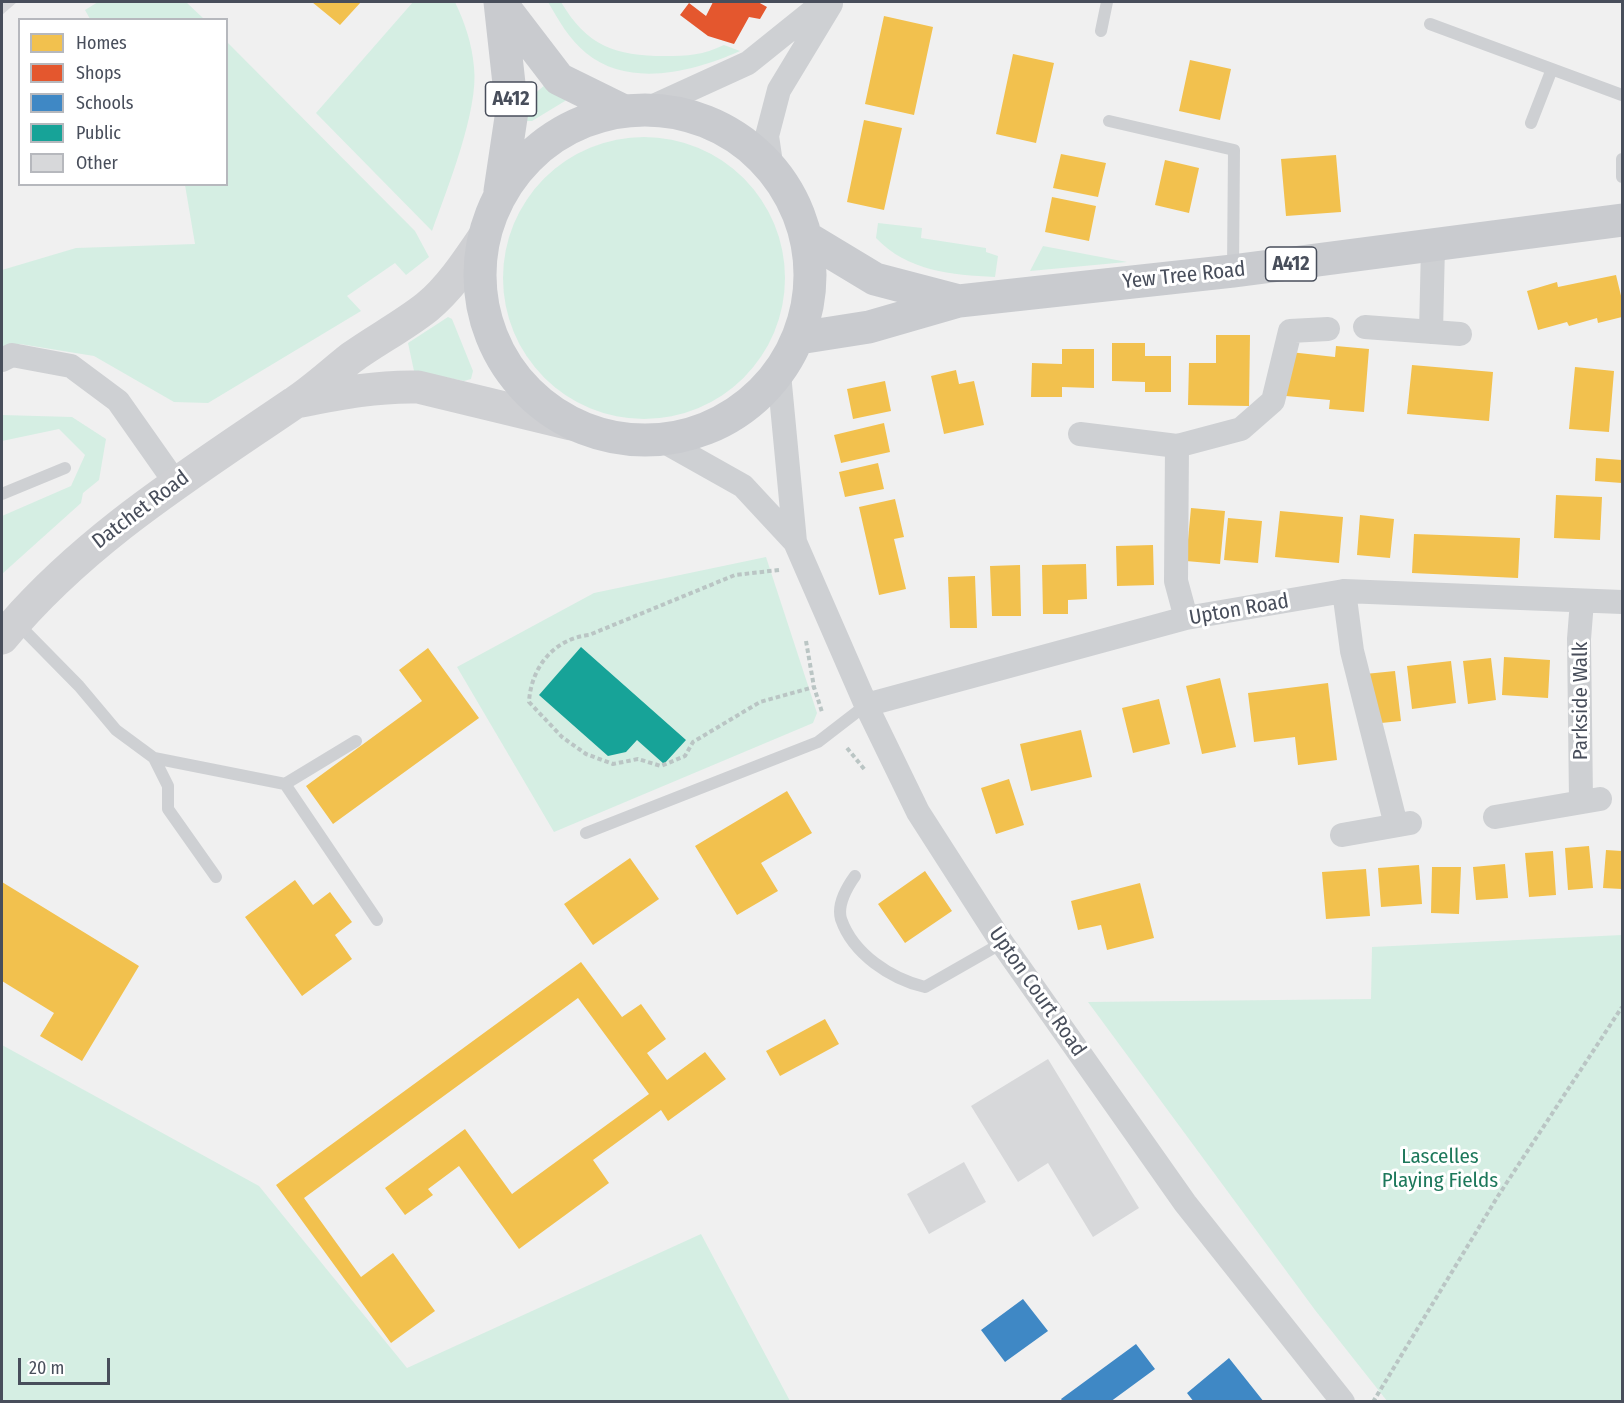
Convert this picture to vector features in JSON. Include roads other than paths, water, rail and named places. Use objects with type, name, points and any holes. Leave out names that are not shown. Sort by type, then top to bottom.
[{"type":"main road","name":"A412","points":[[499,196],[512,111],[500,2],[560,79],[634,111]]},
{"type":"main road","points":[[634,111],[693,117],[736,138],[772,170],[793,202],[807,238],[811,289],[800,338],[779,374],[749,405],[709,429],[663,441],[616,439],[571,424],[504,363],[486,324],[479,280],[484,237],[499,196],[522,164],[552,139],[586,121],[634,111]]},
{"type":"main road","name":"Yew Tree Road","points":[[800,338],[869,327],[959,301],[1233,271],[1623,220]]},
{"type":"main road","name":"Datchet Road","points":[[9,630],[105,535],[176,482],[297,402],[351,359],[426,308],[449,286],[484,237]]},
{"type":"main road","name":"Yew Tree Road","points":[[807,238],[875,279],[959,301]]},
{"type":"main road","name":"Datchet Road","points":[[297,402],[356,390],[392,386],[418,387],[571,424]]},
{"type":"street","points":[[634,111],[748,63],[824,2]]},
{"type":"street","points":[[772,170],[767,136],[779,90],[832,2]]},
{"type":"street","points":[[1431,332],[1433,246]]},
{"type":"street","points":[[1365,327],[1460,334]]},
{"type":"street","points":[[1080,434],[1177,446],[1241,429],[1273,401],[1290,331],[1328,328]]},
{"type":"street","points":[[2,360],[12,355],[71,366],[118,401],[176,482]]},
{"type":"street","name":"Upton Court Road","points":[[779,374],[795,542],[866,705],[918,812],[1002,943],[1185,1203],[1343,1401]]},
{"type":"street","name":"Upton Court Road","points":[[663,441],[743,486],[795,542]]},
{"type":"street","points":[[1177,446],[1176,581],[1186,618]]},
{"type":"street","points":[[1341,835],[1404,824],[1352,651],[1344,591]]},
{"type":"street","name":"Upton Road","points":[[866,705],[1186,618],[1344,591],[1623,602]]},
{"type":"street","name":"Parkside Walk","points":[[1495,817],[1591,800],[1580,639],[1582,601]]},
{"type":"lane","points":[[1101,31],[1107,2]]},
{"type":"lane","points":[[1430,24],[1623,95]]},
{"type":"lane","points":[[1531,123],[1552,69]]},
{"type":"lane","points":[[1109,122],[1234,150],[1233,271]]},
{"type":"lane","points":[[1623,159],[1623,177]]},
{"type":"lane","points":[[2,494],[64,468]]},
{"type":"lane","points":[[9,630],[79,686],[116,730],[154,758],[285,784],[356,741]]},
{"type":"lane","points":[[586,833],[818,742],[866,705]]},
{"type":"lane","points":[[154,758],[168,786],[168,809],[216,877]]},
{"type":"lane","points":[[285,784],[377,920]]},
{"type":"lane","points":[[855,876],[842,903],[841,918],[855,942],[890,975],[925,987],[1002,943]]},
{"type":"park label","name":"Lascelles Playing Fields","points":[[1440,1169]]}]
